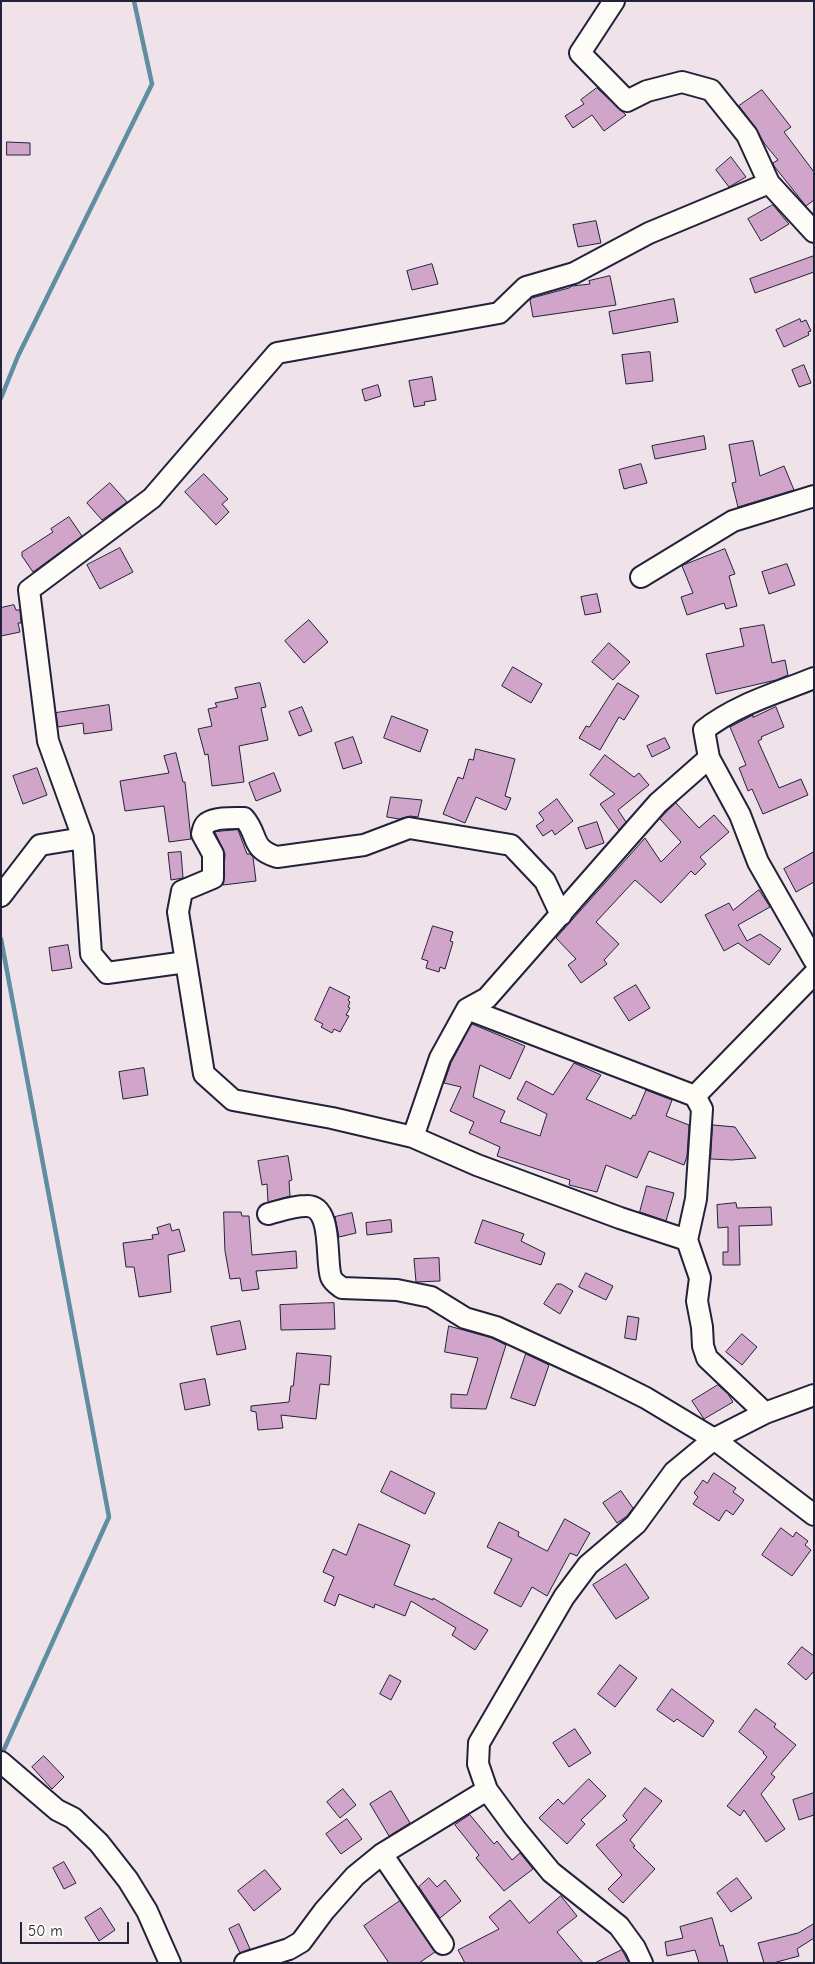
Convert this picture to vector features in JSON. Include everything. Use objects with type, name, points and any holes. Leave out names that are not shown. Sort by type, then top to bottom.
[{"type":"street","points":[[614,1],[580,53],[627,102],[647,92],[682,82],[710,90],[746,135],[769,183],[814,232]]},
{"type":"street","points":[[186,962],[107,973],[91,954],[82,838],[48,741],[29,590],[152,498],[277,353],[499,313],[526,287],[574,273],[649,233],[769,183]]},
{"type":"street","points":[[641,577],[733,521],[814,496]]},
{"type":"street","points":[[814,678],[718,718],[704,730],[709,758],[740,815],[758,862],[814,960]]},
{"type":"street","points":[[413,1137],[440,1058],[467,1009],[486,998],[658,803],[709,758]]},
{"type":"street","points":[[561,915],[545,881],[511,845],[409,828],[364,845],[277,857],[267,854],[258,846],[249,824],[244,818],[208,822],[204,826],[202,834],[213,854],[214,878],[182,891],[178,912],[204,1074],[233,1100],[332,1118],[413,1137],[486,1169],[620,1218],[688,1240]]},
{"type":"street","points":[[1,896],[40,845],[82,838]]},
{"type":"street","points":[[695,1096],[814,974]]},
{"type":"street","points":[[467,1009],[695,1096],[702,1108],[696,1199],[688,1240],[700,1278],[696,1301],[702,1327],[703,1346],[707,1358],[765,1413]]},
{"type":"street","points":[[268,1214],[307,1206],[317,1210],[322,1217],[328,1239],[331,1277],[342,1288],[397,1290],[431,1297],[466,1318],[496,1327],[614,1382],[646,1398],[714,1439],[814,1516]]},
{"type":"street","points":[[642,1963],[635,1948],[619,1926],[551,1872],[515,1828],[487,1790],[478,1764],[479,1743],[564,1597],[588,1565],[636,1524],[674,1472],[714,1439],[765,1413],[814,1395]]},
{"type":"street","points":[[1,1762],[57,1810],[73,1818],[99,1842],[128,1880],[142,1903],[170,1963]]},
{"type":"street","points":[[245,1963],[289,1949],[301,1942],[324,1911],[355,1876],[382,1854],[487,1790]]},
{"type":"street","points":[[382,1854],[443,1944]]},
{"type":"building","points":[[597,88],[626,115],[604,131],[592,115],[573,128],[565,116],[584,104],[581,100]]},
{"type":"building","points":[[762,90],[791,127],[784,132],[814,172],[814,200],[806,206],[774,166],[773,163],[778,160],[739,106]]},
{"type":"building","points":[[7,142],[30,143],[30,155],[7,155]]},
{"type":"building","points":[[731,157],[746,177],[729,187],[716,170]]},
{"type":"building","points":[[773,205],[789,224],[761,241],[748,219]]},
{"type":"building","points":[[596,221],[601,243],[578,247],[573,225]]},
{"type":"building","points":[[814,256],[814,272],[755,293],[750,279]]},
{"type":"building","points":[[432,264],[438,284],[412,290],[407,271]]},
{"type":"building","points":[[610,276],[616,305],[533,317],[530,300],[532,298],[572,286],[590,284],[589,281]]},
{"type":"building","points":[[674,299],[678,322],[613,334],[609,312]]},
{"type":"building","points":[[800,319],[801,322],[806,320],[811,331],[808,332],[809,335],[784,347],[776,330]]},
{"type":"building","points":[[650,352],[653,381],[626,384],[622,355]]},
{"type":"building","points":[[804,365],[811,383],[799,387],[792,370]]},
{"type":"building","points":[[432,377],[436,400],[424,402],[425,405],[414,407],[409,381]]},
{"type":"building","points":[[378,385],[381,396],[365,401],[362,390]]},
{"type":"building","points":[[704,436],[706,449],[655,459],[652,446]]},
{"type":"building","points":[[753,441],[760,476],[784,466],[794,490],[738,507],[732,483],[736,482],[729,445]]},
{"type":"building","points":[[641,464],[647,483],[624,489],[619,470]]},
{"type":"building","points":[[204,474],[228,499],[222,504],[229,512],[216,525],[185,492]]},
{"type":"building","points":[[110,483],[127,502],[102,520],[87,503]]},
{"type":"building","points":[[69,517],[82,536],[33,572],[22,556],[22,552],[53,532],[51,529]]},
{"type":"building","points":[[120,548],[133,572],[100,589],[87,565]]},
{"type":"building","points":[[725,549],[735,574],[729,576],[737,606],[726,609],[724,603],[687,615],[681,597],[693,593],[682,566]]},
{"type":"building","points":[[787,564],[795,585],[769,594],[762,572]]},
{"type":"building","points":[[597,594],[601,612],[585,615],[581,597]]},
{"type":"building","points":[[14,605],[16,610],[20,610],[21,623],[18,623],[20,632],[1,636],[1,608]]},
{"type":"building","points":[[309,620],[328,642],[304,663],[285,641]]},
{"type":"building","points":[[764,625],[772,663],[785,660],[788,675],[776,680],[716,694],[706,654],[744,646],[740,629]]},
{"type":"building","points":[[609,643],[630,662],[613,680],[592,662]]},
{"type":"building","points":[[513,667],[542,684],[531,703],[502,686]]},
{"type":"building","points":[[260,683],[266,707],[261,708],[268,740],[239,746],[244,782],[212,786],[208,754],[205,755],[198,729],[212,726],[208,709],[217,707],[215,703],[238,698],[235,688]]},
{"type":"building","points":[[618,683],[639,696],[624,720],[619,717],[600,750],[579,738],[586,726],[589,727]]},
{"type":"building","points":[[109,705],[112,730],[84,734],[83,723],[58,727],[56,713]]},
{"type":"building","points":[[302,707],[312,731],[299,736],[289,712]]},
{"type":"building","points":[[776,707],[784,727],[761,737],[762,739],[758,741],[779,788],[801,779],[808,795],[763,814],[752,789],[748,791],[739,768],[746,765],[730,727],[753,715],[753,717]]},
{"type":"building","points":[[392,716],[428,730],[420,752],[384,738]]},
{"type":"building","points":[[353,737],[362,763],[343,769],[335,743]]},
{"type":"building","points":[[665,738],[670,748],[652,757],[647,746]]},
{"type":"building","points":[[476,749],[515,759],[505,796],[511,798],[506,810],[476,797],[465,823],[443,814],[458,777],[463,779],[469,759],[473,760]]},
{"type":"building","points":[[176,753],[183,782],[185,782],[191,839],[169,842],[164,806],[125,811],[120,781],[169,773],[164,756]]},
{"type":"building","points":[[605,755],[634,777],[639,773],[649,785],[618,810],[626,822],[619,830],[600,804],[615,794],[590,775]]},
{"type":"building","points":[[37,768],[47,795],[23,804],[13,776]]},
{"type":"building","points":[[274,773],[281,791],[256,801],[249,783]]},
{"type":"building","points":[[391,797],[422,800],[418,817],[410,816],[399,819],[387,817]]},
{"type":"building","points":[[557,799],[573,821],[555,835],[552,830],[543,836],[536,826],[544,820],[539,813]]},
{"type":"building","points":[[676,803],[699,828],[714,815],[729,832],[700,857],[706,864],[695,875],[691,871],[661,903],[635,880],[596,922],[619,944],[604,960],[607,964],[581,983],[568,965],[576,959],[556,938],[645,838],[661,862],[681,842],[660,819]]},
{"type":"building","points":[[597,822],[604,843],[586,849],[578,828]]},
{"type":"building","points":[[238,830],[247,854],[253,857],[256,881],[223,885],[225,854],[215,832]]},
{"type":"building","points":[[181,852],[183,878],[171,880],[168,853]]},
{"type":"building","points":[[814,852],[814,882],[796,892],[784,869]]},
{"type":"building","points":[[759,890],[770,907],[738,925],[747,941],[760,934],[781,949],[769,965],[738,943],[724,951],[705,915],[729,903],[733,910]]},
{"type":"building","points":[[433,926],[453,932],[450,941],[453,942],[445,969],[440,967],[439,972],[426,968],[428,961],[422,959]]},
{"type":"building","points":[[68,945],[72,968],[52,971],[49,948]]},
{"type":"building","points":[[636,985],[650,1008],[629,1021],[614,998]]},
{"type":"building","points":[[330,987],[350,997],[348,1007],[350,1008],[346,1015],[349,1016],[340,1032],[334,1029],[332,1033],[321,1027],[323,1024],[315,1020]]},
{"type":"building","points":[[472,1024],[525,1046],[510,1079],[480,1065],[473,1097],[505,1111],[500,1122],[540,1136],[547,1114],[517,1099],[526,1081],[553,1095],[574,1063],[601,1075],[586,1099],[631,1119],[633,1115],[635,1116],[646,1090],[672,1100],[666,1116],[689,1125],[687,1156],[684,1165],[649,1151],[637,1178],[606,1165],[597,1192],[569,1185],[570,1180],[497,1156],[500,1147],[469,1133],[474,1122],[450,1111],[461,1087],[444,1083],[451,1063]]},
{"type":"building","points":[[144,1068],[148,1095],[123,1099],[119,1072]]},
{"type":"building","points":[[713,1125],[735,1127],[756,1158],[711,1159]]},
{"type":"building","points":[[288,1156],[292,1180],[289,1181],[290,1196],[268,1202],[267,1184],[262,1185],[258,1161]]},
{"type":"building","points":[[647,1186],[674,1193],[666,1221],[640,1212]]},
{"type":"building","points":[[736,1203],[737,1208],[771,1207],[772,1225],[739,1226],[740,1265],[723,1265],[723,1252],[728,1252],[728,1227],[718,1228],[717,1205]]},
{"type":"building","points":[[224,1212],[241,1212],[242,1216],[249,1216],[252,1255],[296,1251],[297,1268],[256,1271],[259,1289],[242,1291],[240,1278],[230,1279],[225,1251]]},
{"type":"building","points":[[352,1213],[356,1233],[339,1237],[335,1217]]},
{"type":"building","points":[[391,1220],[392,1232],[367,1235],[366,1223]]},
{"type":"building","points":[[483,1220],[524,1234],[521,1241],[545,1253],[541,1265],[475,1243]]},
{"type":"building","points":[[170,1224],[172,1231],[179,1229],[185,1251],[168,1255],[171,1292],[139,1297],[134,1267],[126,1267],[123,1243],[153,1239],[152,1235],[159,1234],[157,1228]]},
{"type":"building","points":[[439,1258],[440,1281],[416,1282],[414,1259]]},
{"type":"building","points":[[586,1273],[613,1286],[606,1300],[579,1287]]},
{"type":"building","points":[[557,1284],[561,1284],[573,1291],[560,1314],[544,1304]]},
{"type":"building","points":[[334,1303],[335,1329],[281,1330],[280,1305]]},
{"type":"building","points":[[628,1316],[639,1318],[636,1340],[625,1338]]},
{"type":"building","points":[[240,1321],[246,1349],[217,1355],[211,1327]]},
{"type":"building","points":[[449,1326],[492,1338],[506,1345],[486,1409],[451,1408],[451,1394],[467,1395],[478,1358],[445,1352]]},
{"type":"building","points":[[742,1334],[757,1347],[742,1365],[726,1352]]},
{"type":"building","points":[[297,1353],[331,1356],[329,1385],[320,1384],[316,1419],[281,1415],[283,1428],[258,1430],[256,1412],[251,1411],[251,1406],[289,1402]]},
{"type":"building","points":[[526,1354],[549,1365],[535,1406],[511,1398]]},
{"type":"building","points":[[205,1379],[210,1405],[185,1410],[180,1384]]},
{"type":"building","points":[[718,1385],[728,1394],[733,1402],[704,1419],[692,1401]]},
{"type":"building","points":[[391,1471],[435,1493],[425,1514],[381,1492]]},
{"type":"building","points":[[714,1473],[736,1488],[733,1492],[744,1500],[733,1515],[726,1510],[719,1521],[693,1504],[698,1497],[694,1493],[703,1480],[707,1483]]},
{"type":"building","points":[[621,1491],[633,1508],[627,1516],[617,1523],[603,1503]]},
{"type":"building","points":[[565,1519],[590,1533],[577,1556],[570,1553],[547,1596],[532,1587],[521,1607],[494,1593],[512,1559],[487,1547],[499,1522],[519,1532],[518,1536],[547,1551]]},
{"type":"building","points":[[359,1524],[410,1545],[394,1585],[433,1600],[433,1598],[488,1630],[475,1650],[452,1635],[456,1628],[411,1601],[405,1616],[375,1604],[374,1608],[339,1594],[335,1606],[324,1601],[334,1577],[323,1572],[333,1549],[346,1555]]},
{"type":"building","points":[[781,1528],[793,1537],[796,1532],[808,1541],[805,1545],[811,1550],[792,1576],[762,1555]]},
{"type":"building","points":[[626,1564],[649,1598],[616,1619],[593,1585]]},
{"type":"building","points":[[802,1647],[814,1656],[814,1671],[806,1680],[788,1664]]},
{"type":"building","points":[[620,1665],[637,1678],[615,1707],[598,1694]]},
{"type":"building","points":[[390,1675],[401,1681],[391,1700],[380,1694]]},
{"type":"building","points":[[672,1689],[714,1721],[703,1737],[677,1719],[674,1722],[657,1710]]},
{"type":"building","points":[[756,1709],[776,1724],[774,1727],[796,1745],[771,1774],[775,1777],[761,1794],[785,1829],[766,1842],[744,1810],[740,1816],[727,1806],[767,1757],[764,1752],[739,1732]]},
{"type":"building","points":[[575,1729],[591,1753],[569,1767],[553,1743]]},
{"type":"building","points":[[44,1756],[64,1777],[52,1789],[32,1767]]},
{"type":"building","points":[[589,1779],[606,1796],[581,1820],[585,1824],[567,1844],[539,1818],[558,1799],[563,1804]]},
{"type":"building","points":[[645,1788],[662,1801],[630,1840],[635,1846],[633,1847],[655,1869],[623,1903],[608,1889],[622,1875],[596,1845],[627,1820],[623,1816]]},
{"type":"building","points":[[343,1789],[356,1805],[340,1818],[327,1802]]},
{"type":"building","points":[[391,1791],[410,1823],[389,1836],[370,1804]]},
{"type":"building","points":[[814,1793],[814,1815],[799,1820],[793,1800]]},
{"type":"building","points":[[470,1815],[494,1844],[497,1841],[512,1860],[520,1853],[533,1869],[504,1891],[476,1858],[479,1855],[455,1825]]},
{"type":"building","points":[[347,1819],[362,1839],[341,1854],[326,1834]]},
{"type":"building","points":[[64,1862],[76,1883],[64,1889],[53,1868]]},
{"type":"building","points":[[265,1870],[281,1889],[254,1911],[238,1891]]},
{"type":"building","points":[[429,1878],[437,1887],[445,1880],[461,1901],[440,1918],[419,1887]]},
{"type":"building","points":[[737,1878],[752,1898],[731,1912],[717,1893]]},
{"type":"building","points":[[561,1896],[577,1916],[557,1932],[583,1963],[465,1963],[458,1950],[499,1929],[489,1917],[510,1900],[529,1923]]},
{"type":"building","points":[[400,1901],[435,1952],[419,1963],[389,1963],[364,1926]]},
{"type":"building","points":[[101,1908],[115,1930],[99,1941],[85,1918]]},
{"type":"building","points":[[712,1918],[720,1946],[723,1945],[728,1963],[699,1963],[695,1950],[667,1956],[665,1942],[683,1938],[680,1927]]},
{"type":"building","points":[[239,1924],[250,1949],[240,1953],[229,1929]]},
{"type":"building","points":[[814,1924],[814,1938],[797,1949],[799,1956],[773,1963],[764,1963],[758,1943],[798,1933]]},
{"type":"building","points":[[622,1950],[629,1963],[595,1963]]},
{"type":"waterway","points":[[1,398],[18,356],[152,84],[134,1]]},
{"type":"waterway","points":[[1,939],[109,1517],[1,1756]]}]
